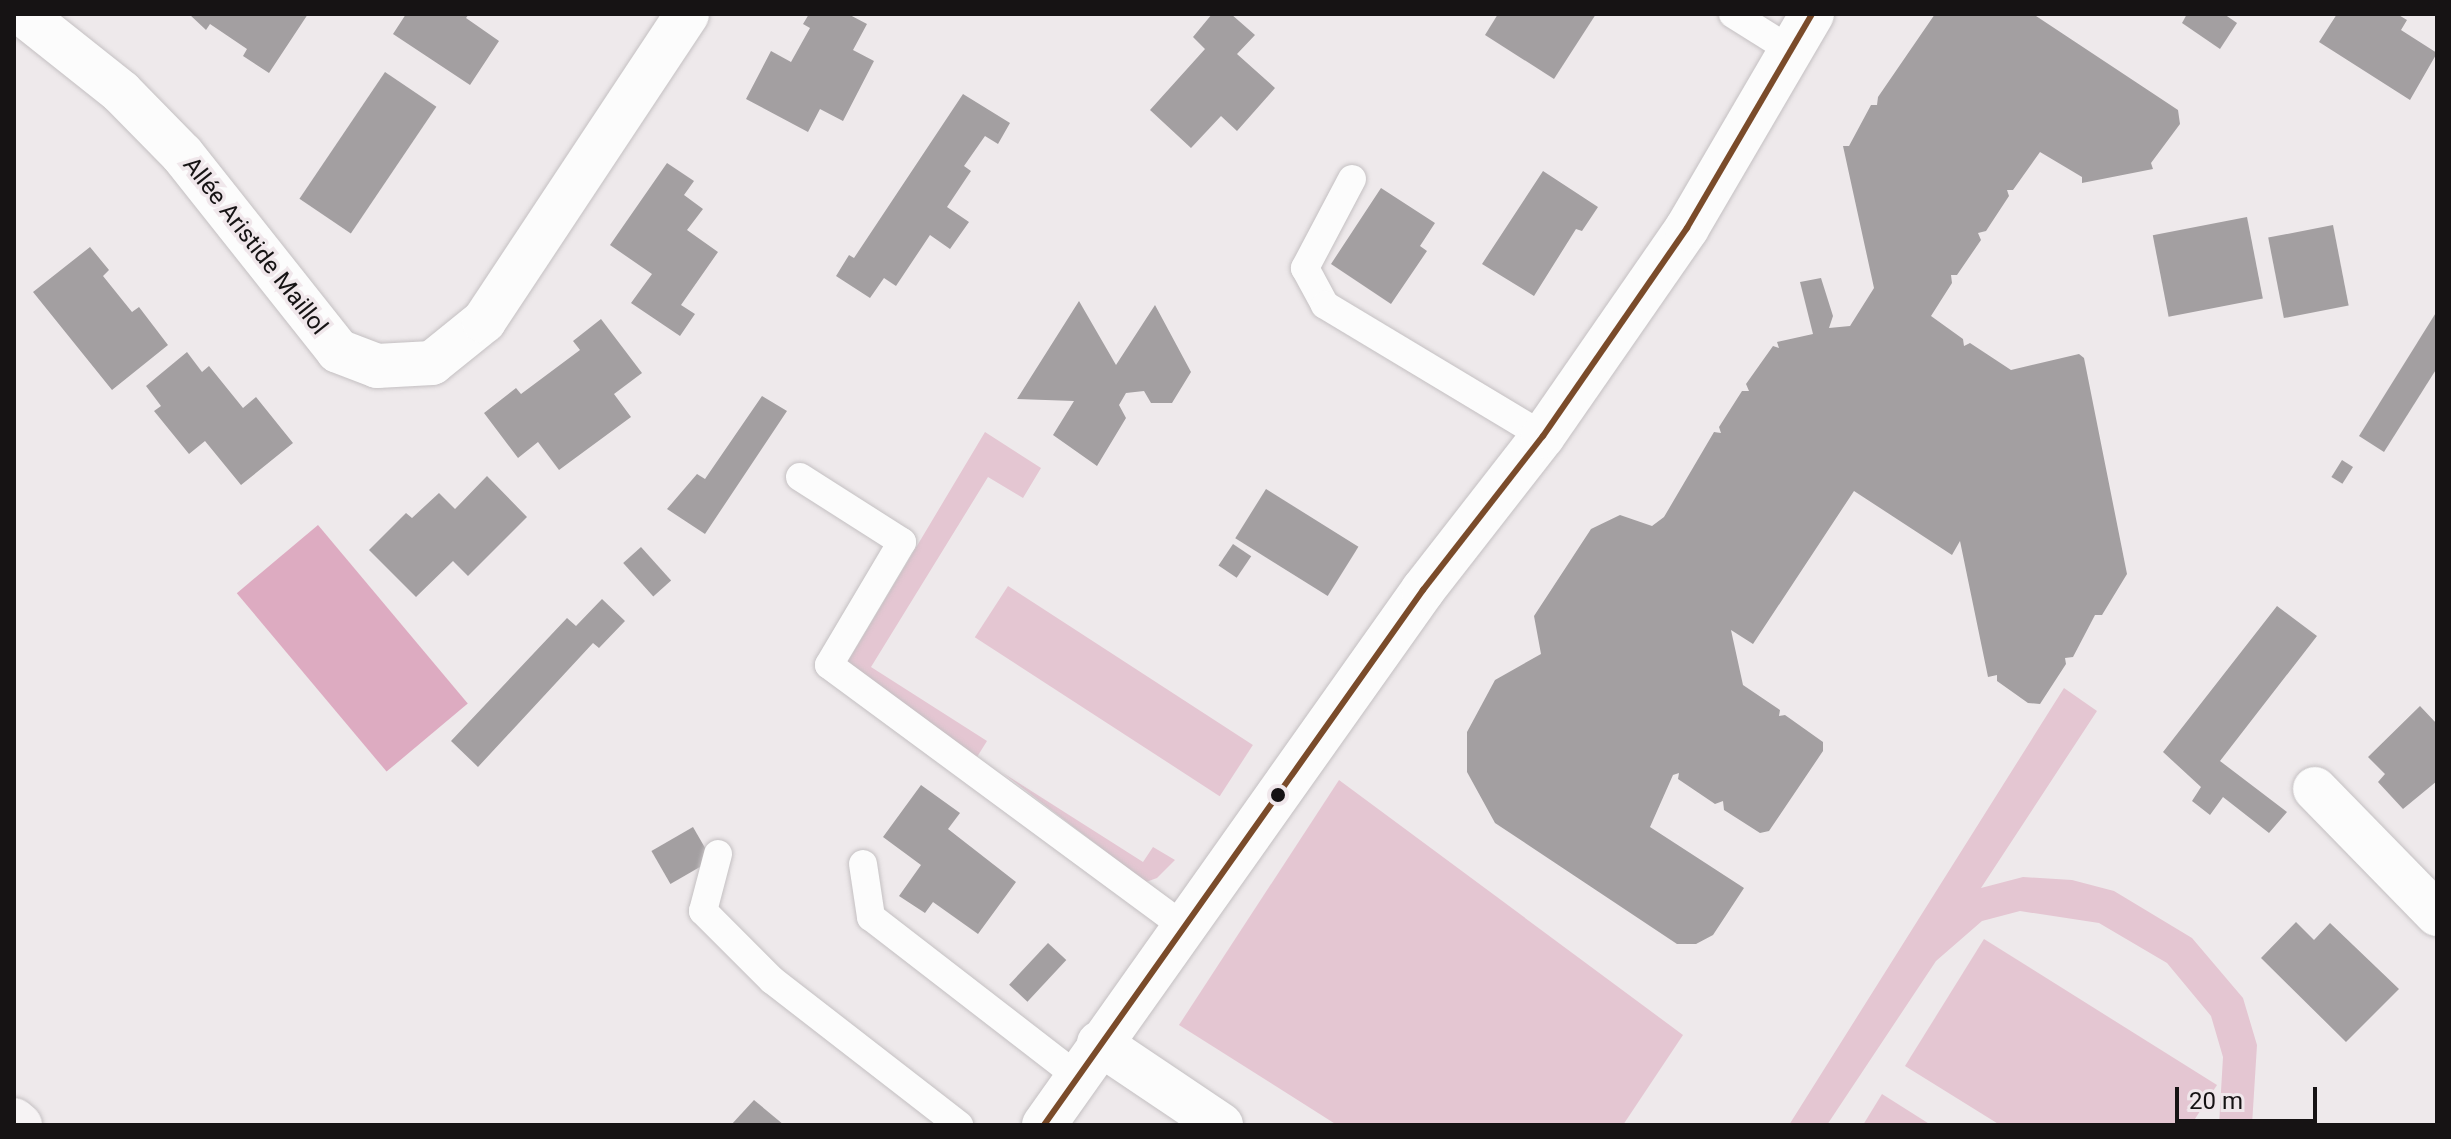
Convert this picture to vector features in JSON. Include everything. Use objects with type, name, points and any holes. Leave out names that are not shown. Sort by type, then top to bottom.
[{"type":"street","name":"Allée Aristide Maillol","points":[[23,14],[121,92],[182,154],[338,351],[377,366],[432,363],[484,321],[687,14]]},
{"type":"street","points":[[1044,1125],[1423,590],[1543,436],[1687,228],[1802,33]]},
{"type":"street","points":[[2315,789],[2437,914]]},
{"type":"street","points":[[1088,1060],[1221,1125]]},
{"type":"street","points":[[14,1120],[20,1125]]},
{"type":"lane","points":[[1733,14],[1802,33]]},
{"type":"lane","points":[[1352,179],[1305,268],[1325,305],[1543,436]]},
{"type":"lane","points":[[800,477],[902,542],[829,665],[1184,927]]},
{"type":"lane","points":[[718,854],[703,911],[772,980],[959,1125]]},
{"type":"lane","points":[[863,864],[871,917],[1088,1060]]},
{"type":"shaded area","points":[[985,432],[1041,468],[1023,498],[988,477],[871,667],[987,741],[977,757],[847,663]]},
{"type":"shaded area","points":[[318,525],[468,703],[387,772],[237,593]]},
{"type":"shaded area","points":[[1008,586],[1253,745],[1220,796],[975,637]]},
{"type":"shaded area","points":[[2064,688],[2097,711],[1981,888],[2023,877],[2072,880],[2114,891],[2192,938],[2243,998],[2257,1045],[2252,1125],[2219,1125],[2223,1057],[2211,1016],[2167,963],[2099,923],[2020,911],[1982,921],[1936,961],[1827,1125],[1789,1125]]},
{"type":"shaded area","points":[[1003,773],[1143,862],[1153,847],[1175,860],[1157,878],[1146,882]]},
{"type":"shaded area","points":[[1339,780],[1683,1035],[1623,1125],[1337,1125],[1179,1025]]},
{"type":"shaded area","points":[[1984,939],[2217,1085],[2191,1125],[2000,1125],[1905,1066]]},
{"type":"shaded area","points":[[1882,1094],[1931,1125],[1863,1125]]},
{"type":"building","points":[[189,14],[308,14],[269,73],[243,56],[247,49],[210,24],[206,30]]},
{"type":"building","points":[[406,14],[469,14],[466,18],[499,41],[470,85],[393,34]]},
{"type":"building","points":[[809,14],[848,14],[867,24],[853,50],[874,61],[843,121],[820,109],[808,132],[746,99],[771,51],[791,62],[810,28],[803,24]]},
{"type":"building","points":[[1212,14],[1231,14],[1255,35],[1237,54],[1275,88],[1237,131],[1221,116],[1191,148],[1150,110],[1205,49],[1193,37]]},
{"type":"building","points":[[1498,14],[1596,14],[1554,79],[1485,35]]},
{"type":"building","points":[[1935,14],[2033,14],[2178,110],[2180,124],[2151,163],[2153,169],[2082,183],[2082,177],[2040,152],[2013,190],[2007,190],[2009,196],[1986,231],[1978,233],[1981,240],[1957,275],[1951,275],[1952,283],[1931,316],[1963,339],[1964,346],[1970,343],[2011,370],[2079,354],[2084,358],[2127,574],[2102,615],[2095,615],[2073,657],[2065,658],[2066,664],[2040,704],[2028,703],[1997,681],[1997,675],[1988,677],[1960,541],[1952,555],[1854,491],[1753,644],[1731,630],[1743,685],[1780,710],[1779,716],[1785,715],[1823,742],[1823,751],[1769,831],[1760,833],[1724,810],[1723,801],[1715,804],[1678,779],[1679,773],[1673,775],[1650,827],[1744,888],[1713,935],[1696,944],[1677,944],[1495,823],[1467,772],[1467,732],[1495,680],[1541,654],[1534,616],[1591,529],[1620,515],[1652,526],[1664,517],[1714,432],[1721,433],[1719,427],[1742,391],[1749,391],[1746,384],[1773,346],[1779,348],[1777,342],[1813,334],[1800,282],[1821,278],[1833,316],[1829,328],[1850,326],[1874,288],[1843,146],[1849,146],[1871,105],[1877,105],[1878,97]]},
{"type":"building","points":[[2187,14],[2224,14],[2237,23],[2220,49],[2182,23]]},
{"type":"building","points":[[2337,14],[2397,14],[2407,20],[2401,30],[2437,53],[2410,100],[2319,42]]},
{"type":"building","points":[[385,72],[436,107],[351,234],[299,199]]},
{"type":"building","points":[[963,94],[1010,123],[998,144],[985,136],[964,166],[971,171],[947,207],[969,222],[950,249],[930,235],[896,286],[884,278],[870,298],[836,276],[849,255],[854,258]]},
{"type":"building","points":[[667,163],[694,181],[684,195],[703,209],[687,230],[718,252],[681,305],[695,314],[680,336],[631,303],[652,274],[610,245]]},
{"type":"building","points":[[1543,171],[1598,207],[1582,231],[1576,229],[1534,296],[1482,264]]},
{"type":"building","points":[[1381,188],[1435,223],[1420,246],[1427,251],[1391,304],[1331,264]]},
{"type":"building","points":[[2247,217],[2263,298],[2169,317],[2153,235]]},
{"type":"building","points":[[2333,225],[2349,305],[2284,318],[2268,238]]},
{"type":"building","points":[[90,247],[109,270],[103,276],[132,312],[139,307],[168,345],[112,390],[33,292]]},
{"type":"building","points":[[1079,301],[1116,365],[1155,305],[1191,372],[1172,403],[1151,403],[1144,391],[1126,393],[1119,405],[1126,418],[1097,466],[1053,435],[1074,401],[1017,399]]},
{"type":"building","points":[[2437,311],[2437,368],[2384,452],[2359,436]]},
{"type":"building","points":[[601,319],[642,373],[614,394],[631,417],[559,470],[538,442],[518,458],[484,413],[516,388],[521,394],[580,350],[573,341]]},
{"type":"building","points":[[187,352],[202,372],[209,366],[243,408],[256,397],[293,443],[241,485],[205,441],[189,454],[154,411],[161,406],[146,386]]},
{"type":"building","points":[[762,396],[787,411],[705,534],[667,509],[697,474],[705,479]]},
{"type":"building","points":[[2342,460],[2353,467],[2342,484],[2331,477]]},
{"type":"building","points":[[487,476],[527,517],[468,576],[453,561],[416,597],[369,550],[406,513],[412,518],[439,493],[455,509]]},
{"type":"building","points":[[1266,489],[1358,547],[1328,596],[1235,538]]},
{"type":"building","points":[[1233,544],[1251,556],[1237,578],[1218,566]]},
{"type":"building","points":[[641,547],[671,580],[653,597],[623,563]]},
{"type":"building","points":[[602,599],[625,621],[599,648],[593,643],[478,767],[451,741],[567,618],[576,626]]},
{"type":"building","points":[[2277,606],[2317,636],[2220,761],[2287,812],[2269,833],[2223,797],[2210,815],[2192,801],[2201,787],[2163,752]]},
{"type":"building","points":[[2420,706],[2437,724],[2437,781],[2403,809],[2378,782],[2385,774],[2368,757]]},
{"type":"building","points":[[921,785],[960,813],[948,829],[1016,882],[978,934],[933,902],[925,913],[899,896],[921,865],[883,837]]},
{"type":"building","points":[[693,827],[712,860],[670,884],[651,851]]},
{"type":"building","points":[[2296,922],[2314,940],[2330,923],[2399,989],[2346,1042],[2261,958]]},
{"type":"building","points":[[1048,943],[1066,960],[1027,1002],[1009,985]]},
{"type":"building","points":[[754,1100],[784,1125],[731,1125]]},
{"type":"transit line","points":[[1044,1125],[1423,590],[1543,436],[1687,228],[1812,14]]}]
